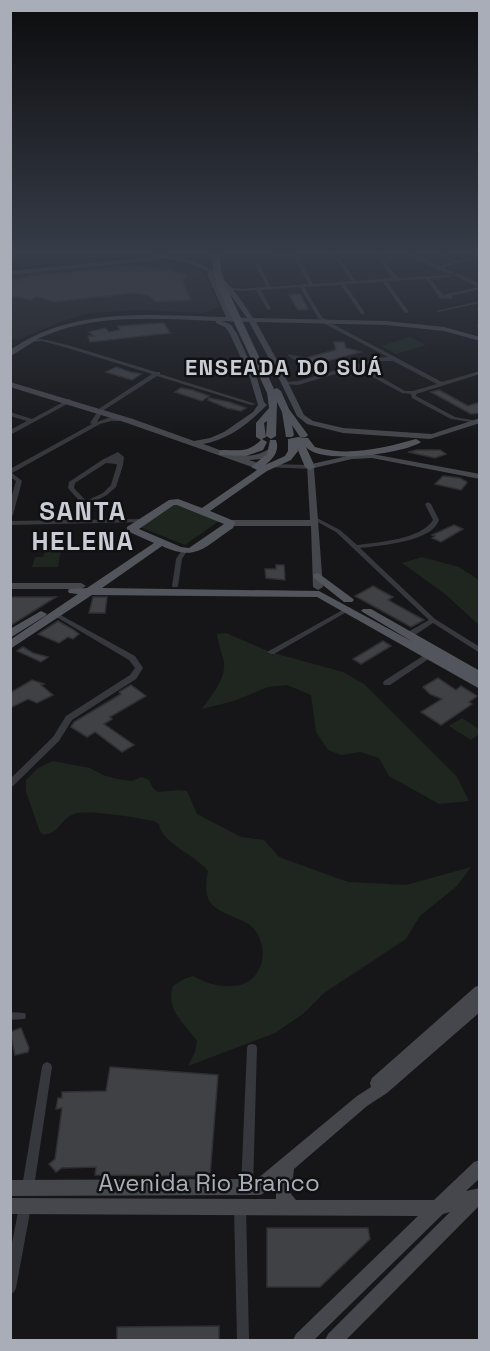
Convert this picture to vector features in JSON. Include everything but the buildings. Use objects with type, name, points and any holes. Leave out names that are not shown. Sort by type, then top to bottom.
[{"type":"main road","points":[[237,318],[284,408],[310,470]]},
{"type":"main road","points":[[242,318],[274,392],[275,404],[270,423],[272,443],[268,458],[262,468]]},
{"type":"main road","points":[[222,453],[252,452],[260,448],[260,423],[275,404]]},
{"type":"main road","points":[[284,408],[297,438],[315,451],[340,456],[416,442]]},
{"type":"main road","points":[[200,510],[262,468],[292,454],[297,438]]},
{"type":"main road","points":[[172,502],[200,510],[230,523],[229,526],[191,551],[184,551],[131,530],[172,502]]},
{"type":"main road","points":[[10,635],[156,541]]},
{"type":"main road","points":[[84,589],[303,592],[313,591],[318,582]]},
{"type":"main road","points":[[10,646],[55,614],[84,589],[318,582],[348,605],[480,686]]},
{"type":"main road","points":[[303,592],[324,596],[348,605],[409,635],[480,676]]},
{"type":"street","points":[[10,347],[53,326],[88,318]]},
{"type":"street","points":[[10,354],[29,341],[55,331],[114,319],[184,318]]},
{"type":"street","points":[[187,318],[227,325],[261,396],[256,414],[225,434],[212,441],[188,441]]},
{"type":"street","points":[[232,318],[245,324],[261,338]]},
{"type":"street","points":[[249,318],[261,338],[262,348],[272,359],[303,419],[316,426],[338,430],[434,436]]},
{"type":"street","points":[[264,318],[288,321]]},
{"type":"street","points":[[256,330],[260,325],[320,318]]},
{"type":"street","points":[[320,318],[336,322],[415,325],[480,339]]},
{"type":"street","points":[[320,318],[441,384]]},
{"type":"street","points":[[321,318],[410,321],[452,326],[480,333]]},
{"type":"street","points":[[345,332],[342,327],[351,322]]},
{"type":"street","points":[[29,341],[49,341],[257,405]]},
{"type":"street","points":[[238,345],[248,351],[262,348]]},
{"type":"street","points":[[243,358],[262,348]]},
{"type":"street","points":[[380,359],[384,356],[381,351]]},
{"type":"street","points":[[243,358],[258,356],[272,359]]},
{"type":"street","points":[[285,383],[298,383],[380,359],[399,360]]},
{"type":"street","points":[[357,366],[404,392],[414,393],[480,372]]},
{"type":"street","points":[[90,427],[100,411],[158,373]]},
{"type":"street","points":[[12,384],[130,421],[262,468],[310,470],[340,456],[372,456],[480,477]]},
{"type":"street","points":[[414,393],[414,397],[453,418],[477,421]]},
{"type":"street","points":[[10,433],[69,402]]},
{"type":"street","points":[[10,414],[32,421]]},
{"type":"street","points":[[10,515],[19,481],[10,473],[90,427],[111,419],[130,421]]},
{"type":"street","points":[[418,464],[399,455],[398,452],[416,442],[477,421]]},
{"type":"street","points":[[235,457],[259,457],[272,443]]},
{"type":"street","points":[[377,450],[418,464]]},
{"type":"street","points":[[74,522],[85,504],[111,490],[120,465],[111,460],[99,465],[70,485],[85,504]]},
{"type":"street","points":[[310,470],[318,582]]},
{"type":"street","points":[[356,547],[426,532],[435,525],[436,520],[428,504]]},
{"type":"street","points":[[113,521],[131,530]]},
{"type":"street","points":[[10,523],[143,521]]},
{"type":"street","points":[[230,523],[315,523],[336,529],[433,620],[480,651]]},
{"type":"street","points":[[175,586],[179,559],[184,551]]},
{"type":"street","points":[[10,586],[84,589]]},
{"type":"street","points":[[10,592],[84,589]]},
{"type":"street","points":[[271,652],[348,605]]},
{"type":"street","points":[[10,784],[56,740],[69,718],[138,673],[137,663],[111,645],[55,614]]},
{"type":"street","points":[[409,635],[433,620]]},
{"type":"street","points":[[387,683],[429,656]]},
{"type":"street","points":[[362,1101],[376,1083],[480,992]]},
{"type":"street","points":[[254,1186],[286,1164],[362,1101],[382,1088],[480,1003]]},
{"type":"street","points":[[252,1048],[254,1186]]},
{"type":"street","points":[[28,1188],[47,1067]]},
{"type":"street","points":[[286,1164],[283,1197],[292,1207]]},
{"type":"street","points":[[302,1341],[480,1167]]},
{"type":"street","name":"Avenida Rio Branco","points":[[10,1188],[254,1186]]},
{"type":"street","points":[[437,1208],[479,1195]]},
{"type":"street","points":[[334,1341],[479,1195]]},
{"type":"street","points":[[10,1288],[18,1207]]},
{"type":"street","name":"Avenida Rio Branco","points":[[18,1207],[437,1208]]},
{"type":"street","points":[[240,1207],[243,1341]]},
{"type":"street","points":[[408,1208],[418,1215],[418,1226]]},
{"type":"shaded area","points":[[11,318],[73,318],[18,340],[11,339]]},
{"type":"shaded area","points":[[410,337],[426,345],[396,354],[381,346]]},
{"type":"shaded area","points":[[176,504],[219,521],[185,545],[140,527]]},
{"type":"shaded area","points":[[61,549],[58,567],[32,567],[35,557],[43,557],[45,550]]},
{"type":"shaded area","points":[[422,557],[459,567],[479,580],[479,625],[445,594],[402,563]]},
{"type":"shaded area","points":[[226,633],[270,652],[343,672],[364,684],[457,777],[469,801],[439,804],[389,776],[379,758],[360,752],[341,755],[328,750],[316,732],[311,695],[287,685],[268,687],[234,701],[202,709],[223,675],[224,662],[217,634]]},
{"type":"shaded area","points":[[462,718],[479,729],[479,734],[471,740],[449,726]]},
{"type":"shaded area","points":[[53,761],[90,768],[117,779],[132,781],[142,777],[149,780],[158,792],[187,791],[197,814],[241,837],[264,840],[279,857],[348,882],[406,885],[471,867],[457,886],[420,916],[406,939],[324,993],[303,1014],[275,1033],[188,1066],[195,1052],[197,1041],[174,1009],[171,994],[173,986],[193,976],[207,983],[222,986],[243,984],[257,973],[261,965],[263,955],[259,936],[249,924],[220,910],[210,902],[206,891],[208,871],[172,843],[161,831],[159,824],[154,821],[113,814],[81,813],[65,819],[57,829],[50,833],[44,835],[40,832],[26,792],[26,780],[38,768]]},
{"type":"district","name":"ENSEADA DO SUÁ","points":[[284,367]]},
{"type":"district","name":"SANTA HELENA","points":[[83,526]]}]
